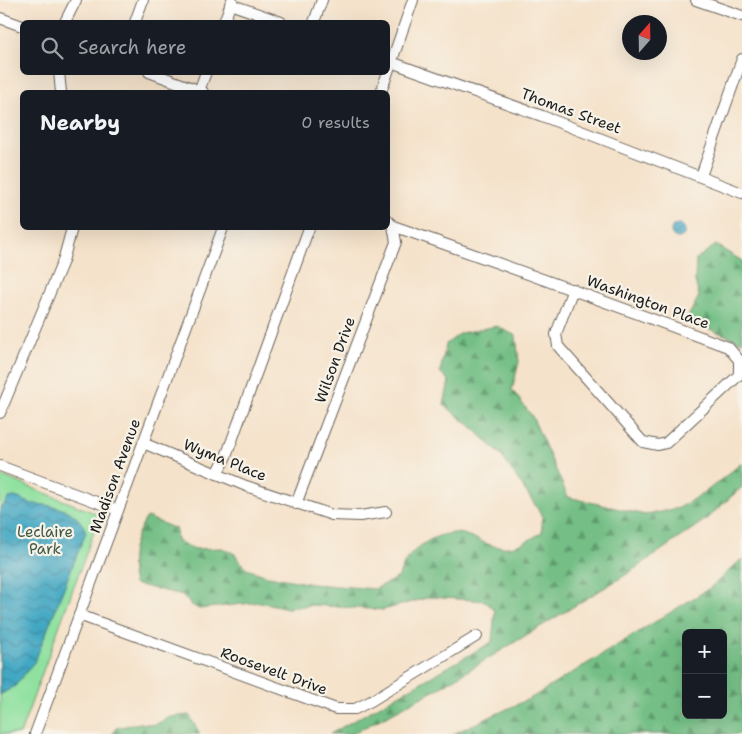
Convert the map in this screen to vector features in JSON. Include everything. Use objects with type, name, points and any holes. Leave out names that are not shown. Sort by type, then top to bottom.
[{"type":"street","points":[[66,20],[76,0]]},
{"type":"street","points":[[136,20],[143,0]]},
{"type":"street","points":[[315,20],[322,0]]},
{"type":"street","points":[[390,59],[413,0]]},
{"type":"street","points":[[696,0],[742,16]]},
{"type":"street","points":[[225,20],[231,2],[276,20]]},
{"type":"street","points":[[0,18],[20,25]]},
{"type":"street","points":[[701,176],[742,59]]},
{"type":"street","name":"Thomas Street","points":[[390,62],[542,116],[742,193]]},
{"type":"street","points":[[59,75],[61,90]]},
{"type":"street","points":[[157,75],[196,90]]},
{"type":"street","points":[[202,90],[205,75]]},
{"type":"street","points":[[382,90],[386,75]]},
{"type":"street","name":"Washington Place","points":[[390,223],[728,347],[739,360],[739,375],[666,443],[658,445],[644,442],[558,346],[556,334],[572,290]]},
{"type":"street","name":"Wilson Drive","points":[[296,504],[396,242],[390,223]]},
{"type":"street","points":[[0,413],[63,261],[71,230]]},
{"type":"street","name":"Madison Avenue","points":[[35,734],[221,230]]},
{"type":"street","points":[[217,474],[227,454],[308,230]]},
{"type":"street","name":"Wyma Place","points":[[143,443],[217,474],[296,504],[332,515],[360,516],[386,512]]},
{"type":"street","points":[[0,466],[118,510]]},
{"type":"street","name":"Roosevelt Drive","points":[[79,615],[336,709],[355,708],[371,701],[477,636]]},
{"type":"green space","points":[[716,245],[742,261],[742,342],[695,323],[688,317],[699,296],[695,281],[696,259]]},
{"type":"green space","points":[[497,326],[516,336],[519,362],[512,390],[532,416],[568,497],[645,515],[679,508],[708,490],[742,463],[742,487],[705,520],[627,574],[441,687],[352,734],[330,734],[492,642],[495,611],[486,601],[430,597],[383,610],[313,605],[288,608],[260,602],[199,609],[190,604],[183,595],[134,584],[132,575],[133,549],[138,533],[147,517],[176,529],[177,541],[195,549],[222,548],[235,554],[246,569],[268,576],[312,584],[375,589],[399,577],[402,568],[413,553],[420,546],[438,536],[456,533],[489,545],[511,547],[542,532],[542,515],[501,455],[473,428],[444,405],[449,381],[440,372],[446,344],[461,333]]},
{"type":"green space","name":"Leclaire Park","points":[[0,475],[100,515],[20,734],[0,734]]},
{"type":"green space","points":[[742,559],[742,734],[453,734],[533,697],[710,588]]},
{"type":"green space","points":[[189,715],[200,734],[113,734],[116,728],[140,723],[155,725],[169,717]]},
{"type":"water","points":[[678,224],[683,226],[685,231],[683,236],[678,238],[673,236],[671,231],[673,226]]},
{"type":"water","name":"Leclaire Park","points":[[15,497],[32,503],[65,510],[78,518],[86,532],[35,661],[15,686],[0,695],[0,510],[9,498]]}]
